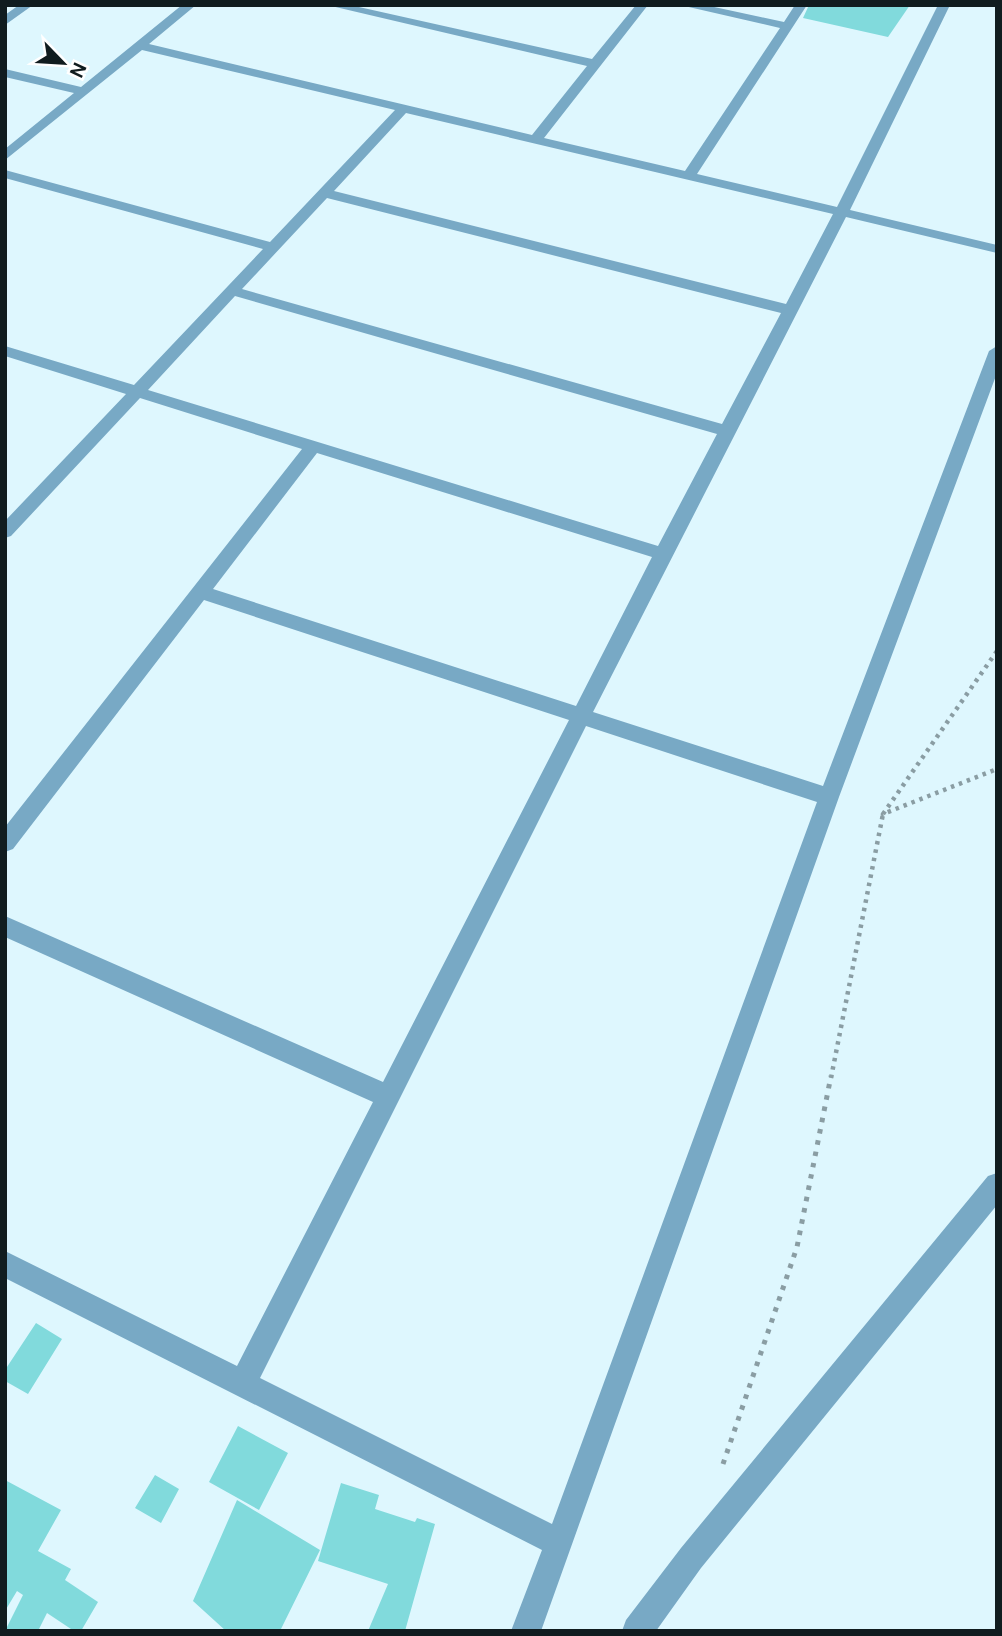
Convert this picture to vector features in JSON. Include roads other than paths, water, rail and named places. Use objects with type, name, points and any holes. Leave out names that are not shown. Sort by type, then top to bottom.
[{"type":"street","points":[[5,21],[27,5]]},
{"type":"street","points":[[9,150],[190,5]]},
{"type":"street","points":[[333,5],[597,64]]},
{"type":"street","points":[[535,140],[642,5]]},
{"type":"street","points":[[686,5],[788,26]]},
{"type":"street","points":[[689,175],[801,5]]},
{"type":"street","points":[[242,1385],[663,554],[842,211],[944,5]]},
{"type":"street","points":[[140,46],[997,249]]},
{"type":"street","points":[[5,73],[84,92]]},
{"type":"street","points":[[5,532],[402,109]]},
{"type":"street","points":[[5,174],[273,247]]},
{"type":"street","points":[[324,193],[790,310]]},
{"type":"street","points":[[233,290],[727,431]]},
{"type":"street","points":[[5,351],[312,448],[663,554]]},
{"type":"street","points":[[526,1631],[828,797],[997,351]]},
{"type":"street","points":[[5,843],[312,448]]},
{"type":"street","points":[[200,592],[828,797]]},
{"type":"street","points":[[5,926],[387,1096]]},
{"type":"street","points":[[637,1631],[691,1558],[997,1185]]},
{"type":"street","points":[[5,1264],[559,1544]]}]
